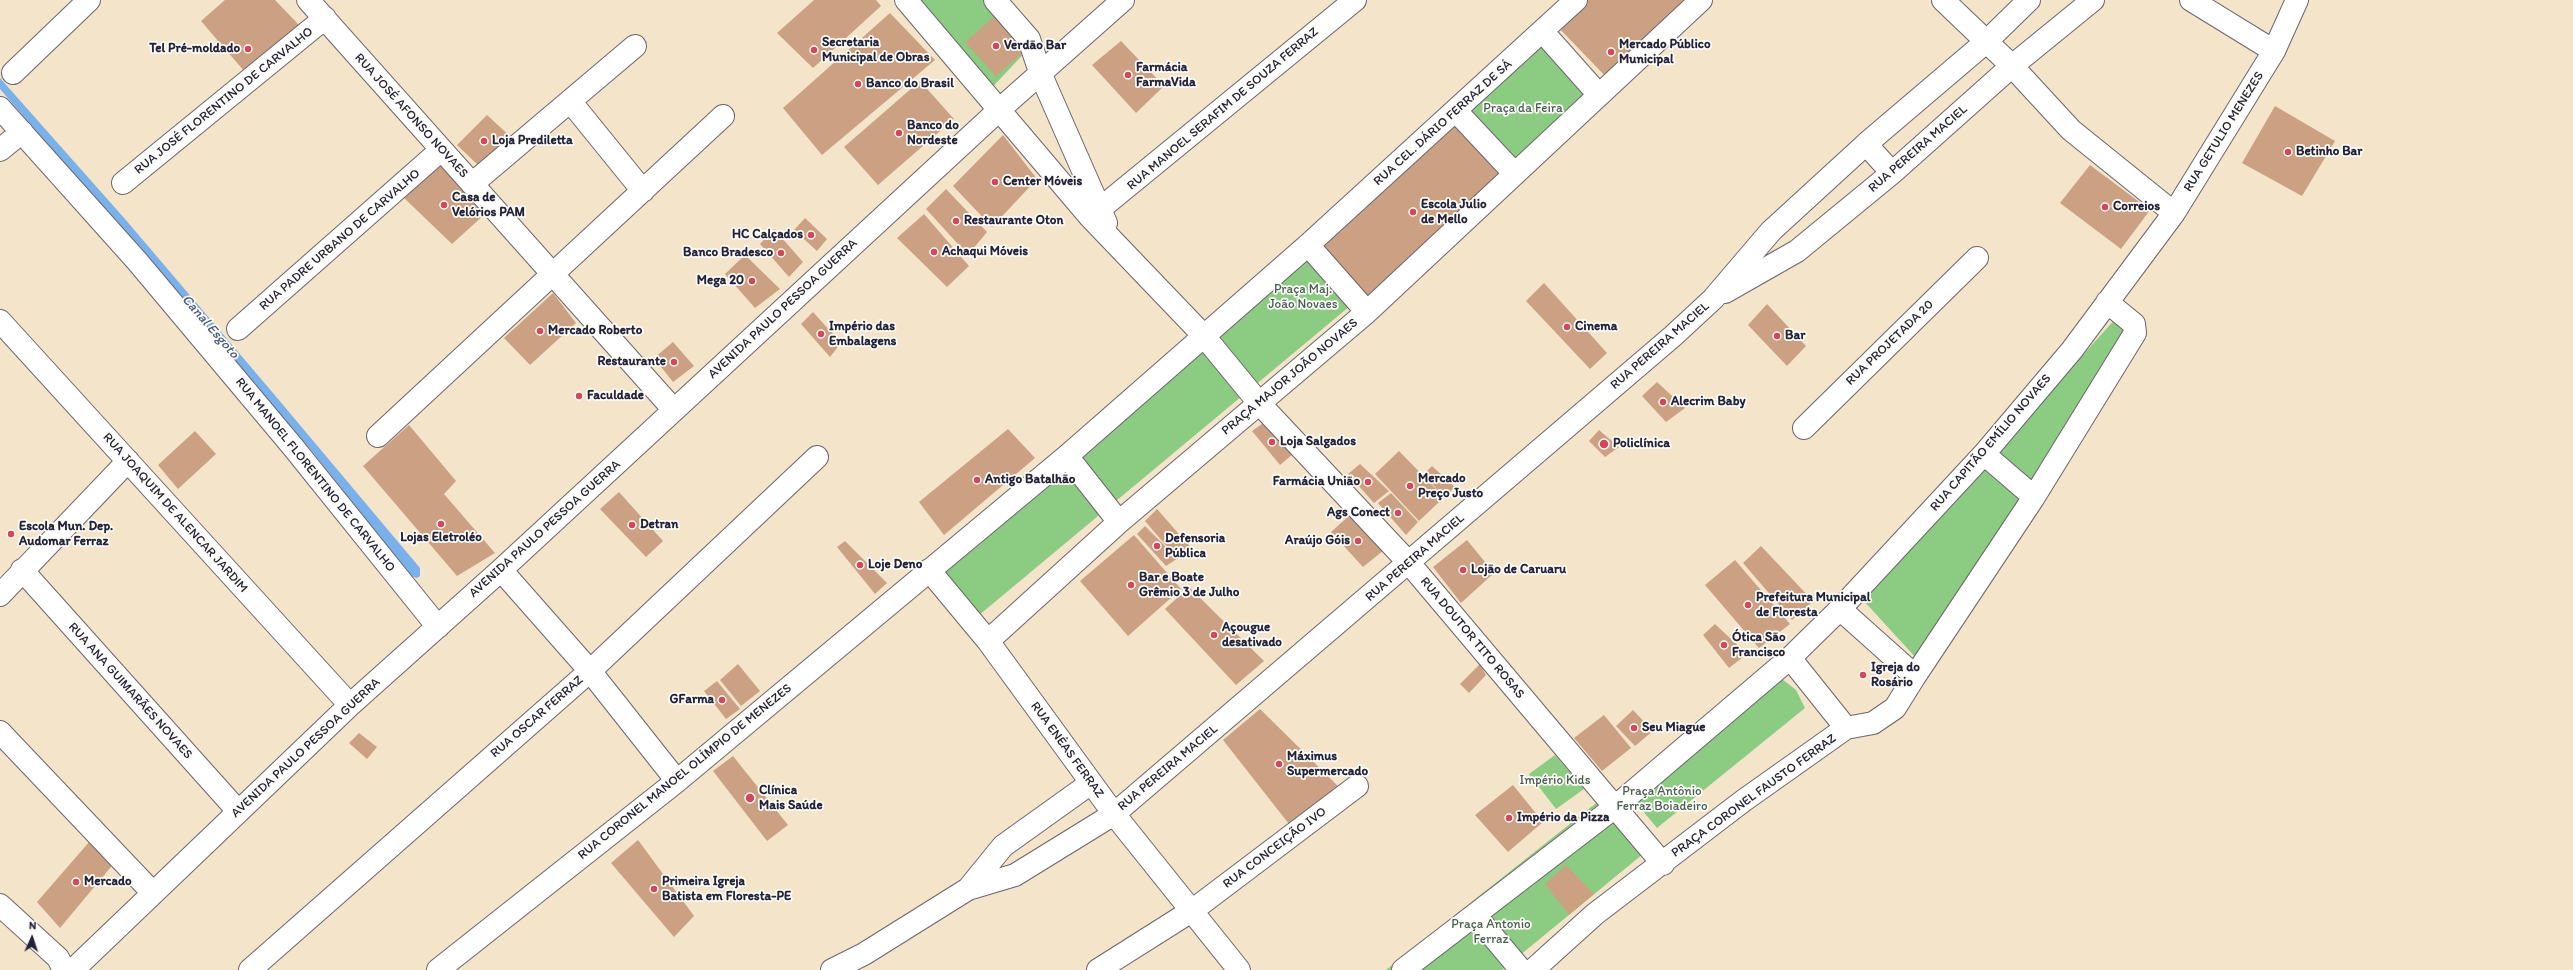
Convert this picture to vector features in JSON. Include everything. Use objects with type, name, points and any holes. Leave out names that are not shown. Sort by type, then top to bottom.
[{"type":"street","points":[[13,73],[89,0]]},
{"type":"street","name":"RUA JOSÉ AFONSO NOVAES","points":[[308,0],[674,410]]},
{"type":"street","name":"RUA DOUTOR TITO ROSAS","points":[[906,0],[999,110],[1095,214],[1117,244],[1204,336],[1259,402],[1409,563],[1663,864]]},
{"type":"street","points":[[995,0],[1029,39],[1041,75],[1095,214]]},
{"type":"street","name":"AVENIDA PAULO PESSOA GUERRA","points":[[72,966],[153,893],[350,705],[502,570],[999,110],[1041,75],[1123,0]]},
{"type":"street","name":"RUA MANOEL SERAFIM DE SOUZA FERRAZ","points":[[1095,214],[1354,0]]},
{"type":"street","name":"RUA CEL. DÁRIO FERRAZ DE SÁ","points":[[1308,244],[1543,32],[1576,0]]},
{"type":"street","points":[[1367,312],[1701,0]]},
{"type":"street","points":[[1943,0],[2012,66],[2071,130],[2174,213]]},
{"type":"street","name":"RUA PEREIRA MACIEL","points":[[968,890],[1015,875],[1114,814],[1409,563],[1713,299],[1771,230],[1866,144],[1987,41],[2029,0]]},
{"type":"street","name":"RUA PEREIRA MACIEL","points":[[1713,299],[1797,251],[1892,173],[2012,66],[2093,0]]},
{"type":"street","points":[[2191,0],[2274,51]]},
{"type":"street","name":"RUA GETULIO MENEZES","points":[[2174,213],[2274,51],[2300,4]]},
{"type":"street","name":"RUA JOSÉ FLORENTINO DE CARVALHO","points":[[123,183],[325,18]]},
{"type":"street","points":[[1543,32],[1599,95]]},
{"type":"street","points":[[472,184],[635,46]]},
{"type":"street","points":[[570,101],[643,191]]},
{"type":"street","name":"RUA MANOEL FLORENTINO DE CARVALHO","points":[[0,108],[137,261],[293,447],[438,627]]},
{"type":"street","points":[[1456,111],[1515,174]]},
{"type":"street","points":[[378,436],[723,116]]},
{"type":"street","points":[[0,150],[22,132]]},
{"type":"street","points":[[1866,144],[1892,173]]},
{"type":"street","name":"RUA PADRE URBANO DE CARVALHO","points":[[238,329],[441,150]]},
{"type":"street","name":"RUA CAPITÃO EMÍLIO NOVAES","points":[[1403,970],[1615,807],[1790,658],[1840,609],[1984,454],[2072,350],[2174,213]]},
{"type":"street","points":[[929,570],[1067,456],[1308,244]]},
{"type":"street","name":"PRAÇA MAJOR JOÃO NOVAES","points":[[988,640],[1119,522],[1367,312],[1308,244]]},
{"type":"street","name":"RUA PROJETADA 20","points":[[1804,428],[1977,258]]},
{"type":"street","points":[[1790,658],[1846,728],[1873,723],[1883,718],[1895,708],[2034,497],[2135,333],[2134,324],[2107,302]]},
{"type":"street","name":"RUA JOAQUIM DE ALENCAR JARDIM","points":[[0,320],[350,705]]},
{"type":"street","points":[[1984,454],[2034,497]]},
{"type":"street","points":[[1067,456],[1119,522]]},
{"type":"street","name":"RUA OSCAR FERRAZ","points":[[250,970],[590,671],[817,457]]},
{"type":"street","points":[[0,595],[22,570],[128,461]]},
{"type":"street","name":"RUA ANA GUIMARÃES NOVAES","points":[[22,570],[238,811]]},
{"type":"street","points":[[502,570],[590,671],[677,781]]},
{"type":"street","name":"RUA ENÉAS FERRAZ","points":[[929,570],[988,640],[1114,814],[1193,910],[1239,970]]},
{"type":"street","name":"RUA CORONEL MANOEL OLÍMPIO DE MENEZES","points":[[438,970],[677,781],[929,570]]},
{"type":"street","points":[[1840,609],[1915,676]]},
{"type":"street","name":"PRAÇA CORONEL FAUSTO FERRAZ","points":[[1663,864],[1743,800],[1846,728]]},
{"type":"street","points":[[0,732],[153,893]]},
{"type":"street","points":[[832,970],[864,954],[968,890],[1003,846],[1091,783]]},
{"type":"street","name":"RUA CONCEIÇÃO IVO","points":[[1098,970],[1193,910],[1357,786]]},
{"type":"street","points":[[1533,970],[1596,914],[1663,864]]},
{"type":"street","points":[[0,905],[72,966]]},
{"type":"street","points":[[1475,914],[1521,970]]},
{"type":"green space","points":[[902,0],[992,0],[1032,45],[985,95]]},
{"type":"green space","name":"Praça da Feira","points":[[1544,43],[1590,95],[1518,161],[1469,110]]},
{"type":"green space","name":"Praça Maj. João Novaes","points":[[1308,245],[1356,301],[978,616],[939,566]]},
{"type":"green space","points":[[2117,317],[2133,330],[1917,659],[1863,600]]},
{"type":"green space","name":"Praça Antônio Ferraz Boiadeiro","points":[[1782,679],[1796,690],[1805,708],[1657,828],[1633,799]]},
{"type":"green space","name":"Império Kids","points":[[1555,755],[1584,789],[1556,809],[1529,774]]},
{"type":"green space","name":"Praça Antonio Ferraz","points":[[1605,796],[1649,849],[1502,970],[1386,970]]},
{"type":"water","name":"Canal Esgoto","points":[[0,78],[125,219],[273,393],[420,568],[420,576],[417,578],[411,576],[311,450],[0,89]]},
{"type":"building","name":"Tel Pré-moldado","points":[[225,0],[275,0],[299,25],[245,72],[201,21]]},
{"type":"building","name":"Secretaria Municipal de Obras","points":[[814,0],[876,0],[881,6],[813,68],[777,33]]},
{"type":"building","name":"Mercado Público Municipal","points":[[1577,0],[1696,0],[1610,81],[1554,23]]},
{"type":"building","name":"Banco do Brasil","points":[[890,13],[935,60],[822,155],[783,108]]},
{"type":"building","name":"Verdão Bar","points":[[995,16],[1026,50],[996,76],[965,42]]},
{"type":"building","name":"Farmácia FarmaVida","points":[[1121,41],[1164,86],[1136,113],[1092,65]]},
{"type":"building","name":"Banco do Nordeste","points":[[920,81],[954,119],[878,185],[844,147]]},
{"type":"building","name":"Betinho Bar","points":[[2275,106],[2335,141],[2302,196],[2242,163]]},
{"type":"building","name":"Loja Prediletta","points":[[487,115],[512,138],[479,166],[457,145]]},
{"type":"building","name":"Escola Julio de Mello","points":[[1456,119],[1508,176],[1369,300],[1321,247]]},
{"type":"building","name":"Center Móveis","points":[[1003,135],[1037,179],[992,227],[953,186]]},
{"type":"building","name":"Casa de Velórios PAM","points":[[438,163],[485,214],[452,244],[402,196]]},
{"type":"building","name":"Correios","points":[[2090,165],[2150,210],[2121,249],[2060,203]]},
{"type":"building","name":"Restaurante Oton","points":[[946,189],[987,232],[968,255],[926,209]]},
{"type":"building","name":"Achaqui Móveis","points":[[924,214],[969,266],[947,287],[897,238]]},
{"type":"building","name":"HC Calçados","points":[[805,218],[827,239],[817,251],[794,230]]},
{"type":"building","name":"Banco Bradesco","points":[[774,229],[803,262],[789,277],[760,244]]},
{"type":"building","name":"Mega 20","points":[[745,255],[780,289],[755,308],[725,274]]},
{"type":"building","name":"Cinema","points":[[1544,283],[1607,353],[1590,369],[1526,301]]},
{"type":"building","name":"Mercado Roberto","points":[[553,293],[576,323],[530,365],[504,338]]},
{"type":"building","name":"Bar","points":[[1767,304],[1806,346],[1787,366],[1748,325]]},
{"type":"building","name":"Império das Embalagens","points":[[813,312],[841,343],[830,357],[801,324]]},
{"type":"building","name":"Restaurante","points":[[673,342],[694,366],[673,382],[654,358]]},
{"type":"building","name":"Alecrim Baby","points":[[1657,382],[1685,408],[1666,422],[1642,396]]},
{"type":"building","name":"Loja Salgados","points":[[1266,421],[1293,454],[1280,465],[1252,431]]},
{"type":"building","name":"Lojas Eletroléo","points":[[409,425],[456,481],[444,494],[495,553],[457,576],[363,466]]},
{"type":"building","name":"Antigo Batalhão","points":[[1008,429],[1035,458],[944,535],[919,502]]},
{"type":"building","name":"Policlínica","points":[[1599,430],[1619,447],[1605,457],[1589,441]]},
{"type":"building","points":[[195,431],[216,454],[178,489],[158,465]]},
{"type":"building","name":"Mercado Preço Justo","points":[[1399,451],[1440,493],[1424,474],[1432,466],[1455,487],[1419,521],[1375,474]]},
{"type":"building","name":"Farmácia União","points":[[1360,464],[1389,491],[1374,503],[1348,474]]},
{"type":"building","name":"Detran","points":[[619,492],[663,541],[646,557],[600,509]]},
{"type":"building","name":"Ags Conect","points":[[1391,493],[1418,522],[1406,535],[1378,503]]},
{"type":"building","points":[[1157,509],[1192,549],[1166,566],[1137,534],[1145,526],[1174,555],[1145,521]]},
{"type":"building","name":"Araújo Góis","points":[[1352,513],[1384,550],[1363,567],[1331,532]]},
{"type":"building","name":"Bar e Boate Grêmio 3 de Julho","points":[[1134,535],[1181,589],[1128,636],[1080,581]]},
{"type":"building","name":"Lojão de Caruaru","points":[[1467,540],[1494,573],[1461,603],[1433,567]]},
{"type":"building","name":"Loje Deno","points":[[845,541],[887,583],[875,594],[837,547]]},
{"type":"building","points":[[1761,546],[1813,601],[1792,620],[1743,563]]},
{"type":"building","name":"Prefeitura Municipal de Floresta","points":[[1735,560],[1790,624],[1759,648],[1705,585]]},
{"type":"building","name":"Açougue desativado","points":[[1189,587],[1264,661],[1236,685],[1165,609]]},
{"type":"building","name":"Ótica São Francisco","points":[[1715,624],[1747,654],[1729,668],[1703,635]]},
{"type":"building","points":[[738,664],[760,691],[741,706],[720,680]]},
{"type":"building","points":[[1480,664],[1486,675],[1469,693],[1460,684]]},
{"type":"building","name":"GFarma","points":[[717,681],[740,709],[726,719],[704,691]]},
{"type":"building","name":"Máximus Supermercado","points":[[1260,709],[1340,788],[1289,824],[1223,740]]},
{"type":"building","name":"Seu Miague","points":[[1633,710],[1653,731],[1635,746],[1616,726]]},
{"type":"building","points":[[1604,715],[1631,748],[1602,771],[1574,738]]},
{"type":"building","points":[[359,733],[377,747],[367,759],[349,743]]},
{"type":"building","name":"Clínica Mais Saúde","points":[[733,756],[788,825],[767,841],[713,771]]},
{"type":"building","name":"Império da Pizza","points":[[1513,785],[1543,822],[1508,852],[1475,815]]},
{"type":"building","name":"Primeira Igreja Batista em Floresta-PE","points":[[638,840],[694,916],[674,937],[611,863]]},
{"type":"building","name":"Mercado","points":[[90,841],[115,862],[60,928],[37,902]]},
{"type":"building","points":[[1566,865],[1594,894],[1569,915],[1545,884]]},
{"type":"place","name":"Verdão Bar","points":[[996,46]]},
{"type":"place","name":"Tel Pré-moldado","points":[[248,49]]},
{"type":"place","name":"Secretaria Municipal de Obras","points":[[814,50]]},
{"type":"place","name":"Mercado Público Municipal","points":[[1611,52]]},
{"type":"place","name":"Farmácia FarmaVida","points":[[1128,75]]},
{"type":"place","name":"Banco do Brasil","points":[[858,84]]},
{"type":"place","name":"Banco do Nordeste","points":[[899,133]]},
{"type":"place","name":"Loja Prediletta","points":[[484,141]]},
{"type":"place","name":"Betinho Bar","points":[[2288,152]]},
{"type":"place","name":"Center Móveis","points":[[995,182]]},
{"type":"place","name":"Casa de Velórios PAM","points":[[444,205]]},
{"type":"place","name":"Correios","points":[[2105,207]]},
{"type":"place","name":"Escola Julio de Mello","points":[[1413,212]]},
{"type":"place","name":"Restaurante Oton","points":[[956,221]]},
{"type":"place","name":"HC Calçados","points":[[811,235]]},
{"type":"place","name":"Achaqui Móveis","points":[[934,252]]},
{"type":"place","name":"Banco Bradesco","points":[[781,253]]},
{"type":"place","name":"Mega 20","points":[[752,281]]},
{"type":"place","name":"Cinema","points":[[1567,327]]},
{"type":"place","name":"Mercado Roberto","points":[[540,331]]},
{"type":"place","name":"Império das Embalagens","points":[[821,334]]},
{"type":"place","name":"Bar","points":[[1777,336]]},
{"type":"place","name":"Restaurante","points":[[674,362]]},
{"type":"place","name":"Faculdade","points":[[579,396]]},
{"type":"place","name":"Alecrim Baby","points":[[1663,402]]},
{"type":"place","name":"Loja Salgados","points":[[1272,442]]},
{"type":"place","name":"Policlínica","points":[[1604,444]]},
{"type":"place","name":"Antigo Batalhão","points":[[977,480]]},
{"type":"place","name":"Farmácia União","points":[[1368,482]]},
{"type":"place","name":"Mercado Preço Justo","points":[[1410,486]]},
{"type":"place","name":"Ags Conect","points":[[1398,513]]},
{"type":"place","name":"Lojas Eletroléo","points":[[441,524]]},
{"type":"place","name":"Detran","points":[[632,525]]},
{"type":"place","name":"Escola Mun. Dep. Audomar Ferraz","points":[[11,534]]},
{"type":"place","name":"Araújo Góis","points":[[1358,541]]},
{"type":"place","name":"Defensoria Pública","points":[[1157,546]]},
{"type":"place","name":"Loje Deno","points":[[860,565]]},
{"type":"place","name":"Lojão de Caruaru","points":[[1463,570]]},
{"type":"place","name":"Bar e Boate Grêmio 3 de Julho","points":[[1131,585]]},
{"type":"place","name":"Prefeitura Municipal de Floresta","points":[[1748,605]]},
{"type":"place","name":"Açougue desativado","points":[[1214,635]]},
{"type":"place","name":"Ótica São Francisco","points":[[1724,645]]},
{"type":"place","name":"Igreja do Rosário","points":[[1863,675]]},
{"type":"place","name":"GFarma","points":[[722,700]]},
{"type":"place","name":"Seu Miague","points":[[1634,728]]},
{"type":"place","name":"Máximus Supermercado","points":[[1279,764]]},
{"type":"place","name":"Clínica Mais Saúde","points":[[750,798]]},
{"type":"place","name":"Império da Pizza","points":[[1509,818]]},
{"type":"place","name":"Mercado","points":[[76,882]]},
{"type":"place","name":"Primeira Igreja Batista em Floresta-PE","points":[[654,889]]}]
